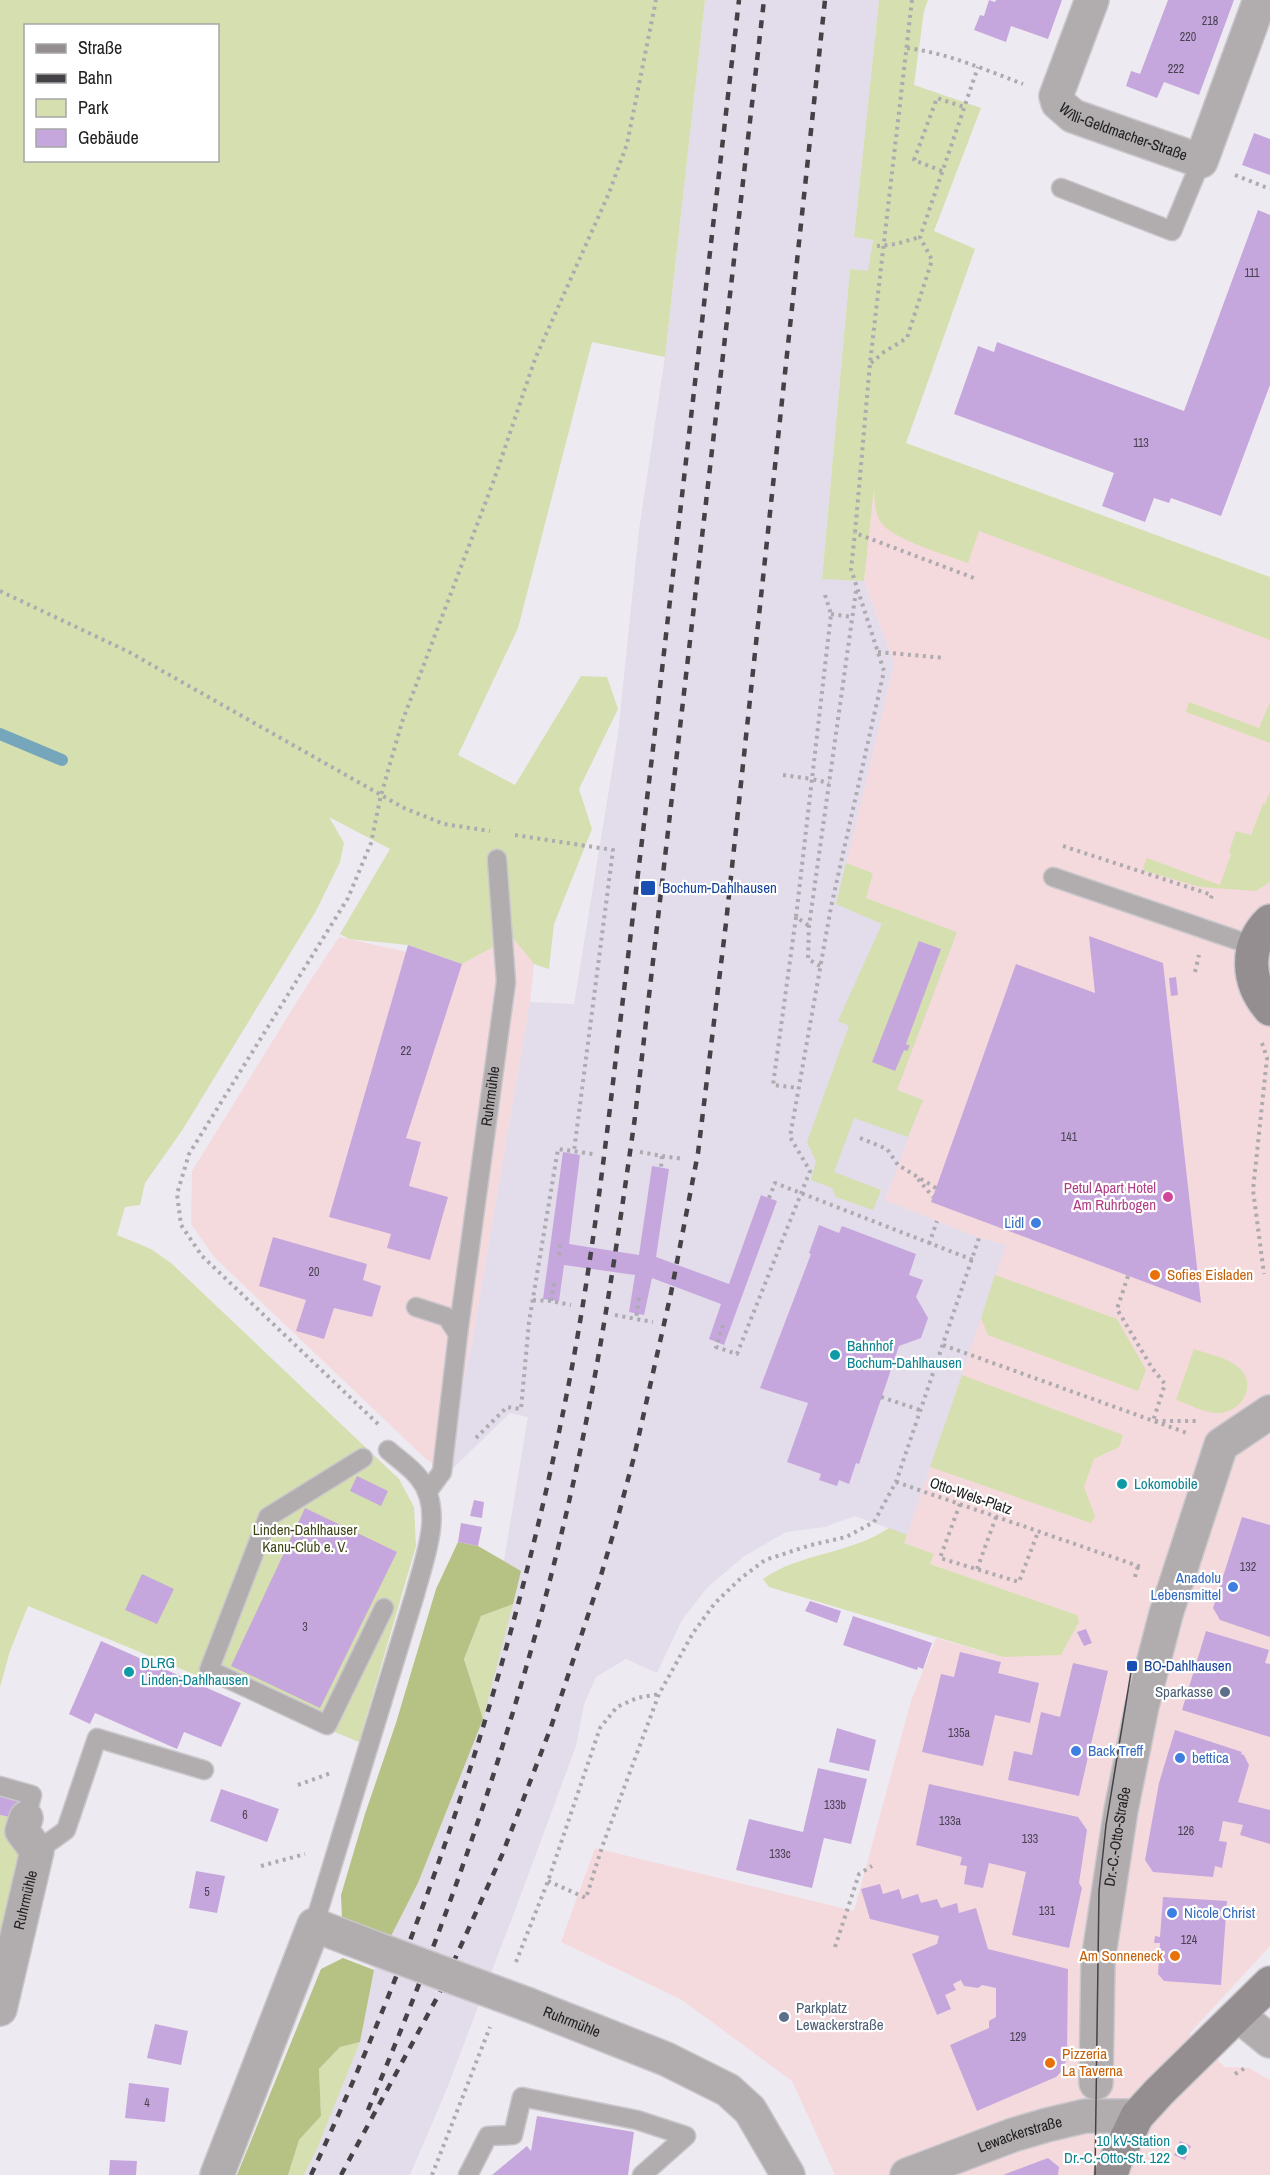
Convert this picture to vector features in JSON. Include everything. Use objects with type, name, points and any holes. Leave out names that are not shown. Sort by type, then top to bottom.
[{"type":"street","name":"Willi-Geldmacher-Straße","points":[[1092,0],[1056,96],[1058,103],[1072,116],[1201,161],[1260,0]]},
{"type":"street","points":[[1262,934],[1251,959],[1253,980],[1261,999],[1264,1023]]},
{"type":"street","points":[[1221,1445],[1270,1412]]},
{"type":"street","name":"Dr.-C.-Otto-Straße","points":[[1096,2083],[1098,1961],[1121,1810],[1142,1706],[1177,1580],[1221,1445]]},
{"type":"street","name":"Ruhrmühle","points":[[0,2009],[37,1851],[22,1831],[29,1807]]},
{"type":"street","points":[[217,2175],[314,1925]]},
{"type":"street","name":"Ruhrmühle","points":[[314,1925],[666,2059],[728,2090],[750,2110],[788,2175]]},
{"type":"street","points":[[1111,2175],[1137,2116],[1270,1983]]},
{"type":"street","points":[[1239,2015],[1270,2041]]},
{"type":"street","name":"Lewackerstraße","points":[[907,2175],[1013,2135],[1047,2125],[1085,2116],[1137,2116]]},
{"type":"lane","points":[[1061,188],[1172,231],[1201,161]]},
{"type":"lane","name":"Ruhrmühle","points":[[428,1491],[442,1472],[458,1334],[506,982],[497,859]]},
{"type":"lane","points":[[1053,877],[1262,934]]},
{"type":"lane","points":[[416,1307],[447,1317],[458,1334]]},
{"type":"lane","points":[[314,1925],[415,1594],[429,1540],[432,1511],[428,1491],[418,1476],[388,1450]]},
{"type":"lane","points":[[363,1458],[268,1516],[208,1670],[327,1725],[384,1608]]},
{"type":"lane","points":[[37,1851],[66,1830],[97,1738],[204,1770]]},
{"type":"lane","points":[[0,1786],[29,1807]]},
{"type":"lane","points":[[468,2175],[488,2136],[513,2135],[522,2097],[637,2120],[686,2136],[642,2175]]},
{"type":"path","points":[[388,1450],[381,1426],[202,1257],[181,1226],[177,1194],[189,1154],[348,898],[371,843],[381,795],[402,722],[494,480],[535,359],[609,193],[627,144],[656,0]]},
{"type":"path","points":[[723,1325],[716,1347],[737,1354],[810,1171],[789,1137],[833,895],[884,671],[851,569],[870,363],[912,0]]},
{"type":"path","points":[[907,48],[923,50],[978,67],[1056,96]]},
{"type":"path","points":[[870,363],[907,338],[932,260],[920,237],[978,67]]},
{"type":"path","points":[[942,171],[914,160],[937,98],[964,107]]},
{"type":"path","points":[[877,246],[920,237]]},
{"type":"path","points":[[855,533],[974,578]]},
{"type":"path","points":[[820,966],[808,959],[809,926],[857,587]]},
{"type":"path","points":[[0,591],[129,652],[404,808],[444,824],[495,831]]},
{"type":"path","points":[[798,1088],[773,1085],[796,917],[831,614],[825,595]]},
{"type":"path","points":[[831,614],[853,617]]},
{"type":"path","points":[[878,652],[945,658]]},
{"type":"path","points":[[783,775],[829,783]]},
{"type":"path","points":[[505,833],[613,850],[574,1151]]},
{"type":"path","points":[[1063,846],[1212,895]]},
{"type":"path","points":[[796,917],[809,926]]},
{"type":"path","points":[[1195,972],[1197,962]]},
{"type":"path","points":[[1264,1023],[1268,1072],[1253,1190],[1264,1274]]},
{"type":"path","points":[[860,1138],[888,1149],[898,1165],[936,1188]]},
{"type":"path","points":[[442,1472],[507,1407],[521,1409],[533,1300],[555,1148],[592,1154]]},
{"type":"path","points":[[640,1152],[684,1159]]},
{"type":"path","points":[[661,1167],[662,1156]]},
{"type":"path","points":[[915,1176],[933,1197]]},
{"type":"path","points":[[770,1198],[775,1183],[973,1260]]},
{"type":"path","points":[[929,1244],[937,1221]]},
{"type":"path","points":[[548,1881],[586,1898],[602,1847],[659,1694],[693,1633],[715,1603],[740,1579],[765,1560],[800,1548],[846,1537],[874,1522],[896,1482],[980,1238]]},
{"type":"path","points":[[559,1255],[560,1245]]},
{"type":"path","points":[[1128,1276],[1117,1308],[1152,1368],[1165,1384],[1153,1421]]},
{"type":"path","points":[[551,1301],[554,1283]]},
{"type":"path","points":[[636,1319],[639,1298]]},
{"type":"path","points":[[533,1300],[571,1305]]},
{"type":"path","points":[[615,1316],[653,1322]]},
{"type":"path","points":[[943,1345],[1221,1445]]},
{"type":"path","points":[[881,1397],[921,1410]]},
{"type":"path","name":"Otto-Wels-Platz","points":[[896,1482],[1177,1580]]},
{"type":"path","points":[[960,1504],[940,1558],[1019,1582],[1038,1532]]},
{"type":"path","points":[[977,1569],[996,1517]]},
{"type":"path","points":[[1136,1577],[1138,1566]]},
{"type":"path","points":[[513,1968],[548,1881],[600,1728],[617,1707],[638,1698],[659,1694]]},
{"type":"path","points":[[298,1785],[337,1771]]},
{"type":"path","points":[[261,1866],[307,1853]]},
{"type":"path","points":[[835,1947],[859,1874],[872,1866]]},
{"type":"path","points":[[432,2175],[492,2022]]},
{"type":"path","points":[[1235,2074],[1247,2066]]},
{"type":"shaded area","points":[[705,0],[879,0],[854,237],[873,240],[868,272],[850,269],[822,578],[864,581],[894,664],[837,903],[957,932],[897,1090],[923,1100],[885,1200],[979,1238],[1006,1245],[907,1535],[855,1516],[825,1527],[786,1532],[743,1557],[707,1588],[682,1620],[657,1673],[626,1659],[596,1677],[584,1704],[576,1746],[520,1897],[446,2091],[410,2175],[304,2175],[317,2149],[360,2042],[374,1970],[418,1883],[483,1719],[520,1571],[504,1561],[528,1417],[510,1413],[448,1473],[443,1470],[472,1342],[530,1002],[574,1004],[618,734],[639,530],[665,357]]},
{"type":"shaded area","points":[[875,476],[1270,613],[1270,1946],[1189,2034],[1225,2067],[1249,2068],[1270,2080],[1270,2175],[835,2175],[792,2081],[682,2000],[561,1942],[595,1848],[854,1911],[911,1701],[936,1638],[1003,1657],[1077,1615],[930,1564],[933,1554],[904,1543],[1005,1245],[979,1238],[885,1200],[922,1100],[896,1090],[957,932],[866,898],[873,873],[846,863],[894,664],[864,581]]},
{"type":"shaded area","points":[[339,937],[462,964],[512,937],[534,964],[530,1002],[472,1342],[443,1470],[427,1460],[215,1258],[191,1224],[192,1171]]},
{"type":"green space","name":"Linden-Dahlhauser Kanu-Club e. V.","points":[[0,0],[705,0],[665,357],[592,342],[518,628],[458,755],[515,785],[581,676],[607,677],[618,709],[579,789],[592,829],[554,924],[549,969],[534,964],[512,937],[462,964],[408,945],[349,939],[340,934],[390,849],[329,817],[344,843],[340,862],[316,911],[183,1129],[145,1183],[140,1205],[125,1207],[117,1235],[151,1249],[171,1263],[399,1479],[414,1507],[416,1546],[359,1742],[28,1606],[10,1651],[0,1687]]},
{"type":"green space","points":[[879,0],[928,0],[924,11],[914,85],[981,108],[934,231],[975,249],[906,443],[1270,577],[1270,640],[979,531],[968,563],[920,546],[895,534],[880,521],[874,489],[864,581],[822,579],[850,269],[868,271],[873,240],[854,237]]},
{"type":"green space","points":[[1189,702],[1259,728],[1270,702],[1270,743],[1186,712]]},
{"type":"green space","points":[[1270,791],[1270,882],[1256,891],[1200,887],[1145,871],[1143,867],[1147,858],[1220,885],[1236,831],[1251,835]]},
{"type":"green space","points":[[846,863],[873,873],[866,898],[957,932],[897,1090],[923,1100],[908,1137],[854,1118],[834,1172],[881,1190],[873,1210],[836,1197],[832,1188],[811,1180],[816,1161],[807,1142],[849,1026],[838,1021],[882,924],[836,904]]},
{"type":"green space","points":[[995,1275],[1117,1319],[1146,1370],[1138,1391],[988,1335],[981,1318]]},
{"type":"green space","points":[[1194,1349],[1227,1360],[1243,1373],[1247,1380],[1247,1387],[1245,1395],[1236,1407],[1215,1413],[1176,1400]]},
{"type":"green space","points":[[962,1375],[1123,1435],[1119,1447],[1094,1459],[1084,1487],[1095,1516],[1091,1523],[930,1467]]},
{"type":"green space","points":[[889,1528],[907,1535],[904,1543],[934,1554],[930,1564],[1077,1615],[1079,1622],[1061,1655],[1003,1657],[769,1587],[763,1579],[777,1570],[874,1537]]},
{"type":"green space","points":[[458,1542],[478,1546],[521,1571],[513,1604],[481,1616],[464,1659],[483,1719],[418,1883],[390,1938],[342,1918],[341,1895],[436,1589]]},
{"type":"green space","points":[[513,1604],[483,1719],[464,1659],[481,1616]]},
{"type":"green space","points":[[0,1815],[15,1818],[32,1854],[0,1984]]},
{"type":"green space","points":[[343,1958],[374,1970],[360,2042],[340,2047],[319,2069],[321,2116],[299,2140],[288,2175],[237,2175],[321,1969]]},
{"type":"green space","points":[[360,2042],[317,2149],[304,2175],[288,2175],[299,2140],[321,2116],[319,2069],[340,2047]]},
{"type":"building","points":[[989,0],[995,2],[996,0],[1062,0],[1048,39],[1011,26],[1006,42],[974,30],[980,15],[984,16]]},
{"type":"building","points":[[1168,0],[1234,0],[1199,95],[1164,82],[1157,98],[1126,86],[1131,71],[1140,74]]},
{"type":"building","points":[[1254,133],[1270,139],[1270,175],[1242,165]]},
{"type":"building","points":[[1258,210],[1270,215],[1270,385],[1221,516],[1171,498],[1169,503],[1154,498],[1145,522],[1102,506],[1114,473],[954,414],[978,346],[994,352],[997,342],[1184,411]]},
{"type":"building","points":[[1089,936],[1163,963],[1201,1303],[931,1202],[1016,964],[1095,993]]},
{"type":"building","points":[[919,941],[941,949],[906,1044],[910,1046],[907,1051],[904,1050],[895,1071],[872,1062]]},
{"type":"building","points":[[408,945],[462,964],[406,1138],[421,1142],[409,1186],[448,1197],[430,1260],[387,1248],[391,1234],[329,1217]]},
{"type":"building","points":[[1176,977],[1178,995],[1171,996],[1169,978]]},
{"type":"building","points":[[563,1152],[580,1155],[569,1244],[639,1255],[652,1166],[669,1169],[656,1257],[729,1284],[761,1195],[777,1201],[724,1345],[709,1339],[721,1304],[652,1278],[644,1315],[629,1312],[635,1275],[564,1265],[559,1301],[543,1299]]},
{"type":"building","name":"Bahnhof Bochum-Dahlhausen","points":[[819,1225],[839,1233],[842,1226],[916,1254],[909,1275],[923,1280],[916,1297],[928,1318],[921,1338],[899,1346],[859,1464],[856,1463],[849,1484],[839,1480],[837,1486],[819,1480],[821,1474],[787,1462],[808,1403],[760,1388],[811,1254],[809,1253]]},
{"type":"building","points":[[273,1237],[367,1264],[363,1280],[381,1286],[372,1317],[334,1308],[324,1339],[296,1331],[306,1300],[259,1286]]},
{"type":"building","points":[[357,1476],[388,1491],[381,1506],[350,1491]]},
{"type":"building","points":[[474,1500],[484,1502],[482,1518],[470,1516]]},
{"type":"building","points":[[305,1508],[397,1552],[320,1708],[231,1666]]},
{"type":"building","points":[[1242,1517],[1270,1525],[1270,1637],[1220,1620],[1213,1608]]},
{"type":"building","points":[[461,1523],[482,1527],[478,1546],[458,1542]]},
{"type":"building","points":[[142,1574],[174,1589],[157,1624],[125,1610]]},
{"type":"building","points":[[810,1601],[841,1611],[837,1623],[805,1611]]},
{"type":"building","points":[[853,1616],[932,1643],[923,1669],[918,1667],[917,1670],[843,1645]]},
{"type":"building","points":[[1086,1629],[1092,1643],[1084,1646],[1077,1632]]},
{"type":"building","points":[[1206,1631],[1269,1650],[1265,1663],[1270,1664],[1270,1737],[1182,1710]]},
{"type":"building","name":"DLRG Linden-Dahlhausen","points":[[101,1641],[241,1703],[221,1747],[184,1732],[177,1749],[95,1713],[90,1724],[69,1714]]},
{"type":"building","points":[[960,1652],[1001,1662],[998,1673],[1039,1683],[1030,1723],[995,1715],[983,1766],[922,1752],[941,1674],[954,1677]]},
{"type":"building","points":[[1073,1663],[1108,1671],[1079,1796],[1008,1780],[1014,1751],[1032,1755],[1041,1712],[1060,1717]]},
{"type":"building","points":[[837,1728],[876,1740],[869,1771],[829,1762]]},
{"type":"building","points":[[1175,1730],[1242,1752],[1241,1754],[1244,1755],[1249,1765],[1238,1802],[1270,1810],[1270,1844],[1240,1835],[1243,1825],[1223,1821],[1219,1841],[1227,1842],[1222,1868],[1215,1866],[1213,1877],[1153,1872],[1145,1860],[1159,1783]]},
{"type":"building","points":[[818,1768],[867,1779],[851,1844],[824,1838],[812,1888],[736,1870],[749,1819],[803,1832]]},
{"type":"building","points":[[929,1784],[1078,1817],[1087,1830],[1079,1883],[1082,1888],[1069,1948],[1012,1935],[1026,1872],[989,1863],[983,1888],[964,1884],[967,1866],[960,1865],[962,1857],[916,1845]]},
{"type":"building","points":[[221,1789],[279,1809],[267,1842],[210,1821]]},
{"type":"building","points":[[0,1794],[19,1797],[15,1818],[0,1815]]},
{"type":"building","points":[[196,1871],[225,1876],[217,1913],[189,1908]]},
{"type":"building","points":[[880,1884],[883,1894],[899,1889],[902,1899],[918,1894],[921,1903],[937,1899],[941,1908],[957,1903],[959,1913],[976,1908],[988,1949],[1068,1969],[1067,2059],[1056,2077],[977,2111],[950,2045],[989,2028],[989,2021],[996,2017],[996,1988],[982,1985],[978,1988],[964,1986],[961,1980],[953,1984],[956,1990],[945,1995],[951,2009],[937,2015],[912,1954],[937,1944],[939,1936],[870,1919],[861,1889]]},
{"type":"building","points":[[1163,1897],[1227,1901],[1221,1985],[1164,1981],[1158,1974],[1160,1943],[1154,1943],[1155,1936],[1160,1937]]},
{"type":"building","points":[[155,2024],[188,2031],[181,2065],[147,2058]]},
{"type":"building","points":[[129,2083],[169,2088],[165,2122],[125,2118]]},
{"type":"building","points":[[537,2116],[634,2132],[628,2175],[492,2175],[527,2146],[531,2151]]},
{"type":"building","name":"10 kV-Station Dr.-C.-Otto-Str. 122","points":[[1180,2141],[1191,2146],[1185,2160],[1174,2155]]},
{"type":"building","points":[[1048,2158],[1059,2167],[1058,2175],[1003,2175]]},
{"type":"building","points":[[110,2160],[137,2161],[136,2175],[109,2175]]},
{"type":"waterway","points":[[0,734],[62,760]]},
{"type":"tram line","points":[[1095,2175],[1099,1891],[1106,1825],[1132,1666]]},
{"type":"railway","points":[[311,2175],[395,1980],[467,1779],[526,1575],[572,1367],[607,1135],[739,0]]},
{"type":"railway","points":[[368,2110],[400,2033],[459,1876],[511,1717],[556,1556],[593,1386],[635,1117],[764,0]]},
{"type":"railway","points":[[341,2175],[439,1994],[502,1855],[551,1727],[615,1528],[634,1457],[671,1293],[698,1153],[726,923],[825,0]]},
{"type":"place","name":"Bochum-Dahlhausen","points":[[648,888]]},
{"type":"place","name":"Petul Apart Hotel Am Ruhrbogen","points":[[1168,1197]]},
{"type":"place","name":"Lidl","points":[[1036,1223]]},
{"type":"place","name":"Sofies Eisladen","points":[[1155,1275]]},
{"type":"place","name":"Bahnhof Bochum-Dahlhausen","points":[[835,1355]]},
{"type":"place","name":"Lokomobile","points":[[1122,1484]]},
{"type":"place","name":"Anadolu Lebensmittel","points":[[1233,1587]]},
{"type":"place","name":"BO-Dahlhausen","points":[[1132,1666]]},
{"type":"place","name":"DLRG Linden-Dahlhausen","points":[[129,1672]]},
{"type":"place","name":"Sparkasse","points":[[1225,1692]]},
{"type":"place","name":"Back Treff","points":[[1076,1751]]},
{"type":"place","name":"bettica","points":[[1180,1758]]},
{"type":"place","name":"Nicole Christ","points":[[1172,1913]]},
{"type":"place","name":"Am Sonneneck","points":[[1175,1956]]},
{"type":"place","name":"Parkplatz Lewackerstraße","points":[[784,2017]]},
{"type":"place","name":"Pizzeria La Taverna","points":[[1050,2063]]},
{"type":"place","name":"10 kV-Station Dr.-C.-Otto-Str. 122","points":[[1182,2150]]}]
